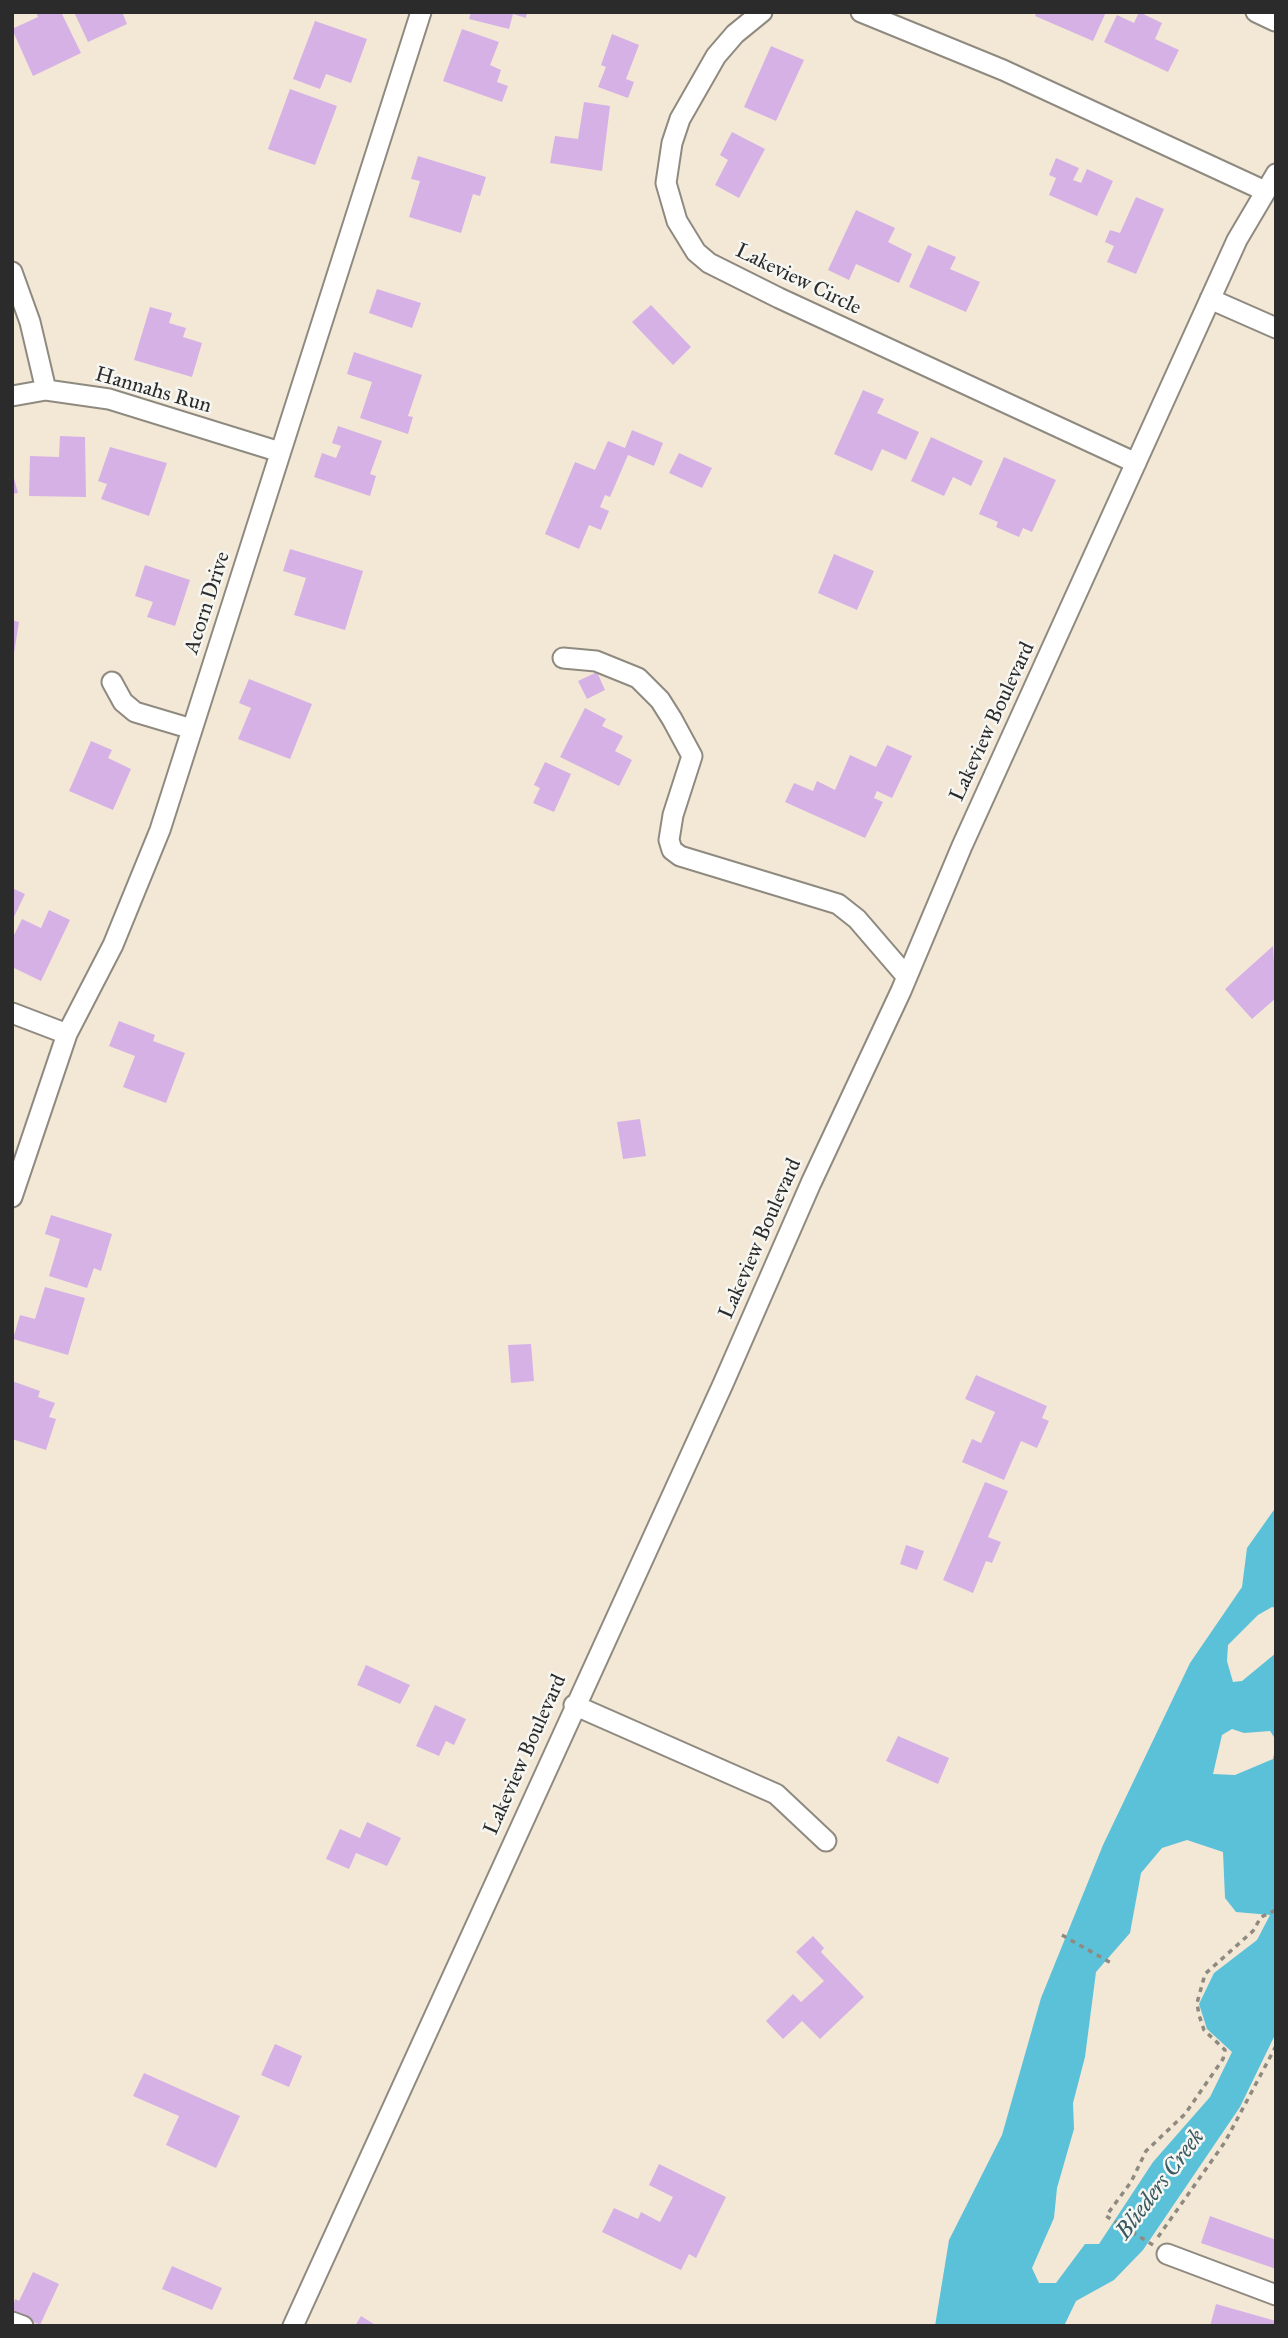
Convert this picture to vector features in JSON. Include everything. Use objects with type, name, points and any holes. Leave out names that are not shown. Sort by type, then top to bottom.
[{"type":"street","name":"Acorn Drive","points":[[12,1197],[67,1034],[113,945],[160,830],[421,12]]},
{"type":"street","name":"Lakeview Circle","points":[[762,12],[735,34],[716,56],[680,119],[672,143],[666,183],[677,221],[695,252],[709,263],[779,298],[1136,463]]},
{"type":"street","points":[[861,12],[1003,70],[1265,191]]},
{"type":"street","points":[[1256,12],[1275,22]]},
{"type":"street","name":"Lakeview Boulevard","points":[[293,2326],[907,976],[961,846],[1210,299],[1237,240],[1276,174]]},
{"type":"street","points":[[12,272],[30,322],[46,390]]},
{"type":"street","points":[[1210,299],[1276,328]]},
{"type":"street","name":"Hannahs Run","points":[[12,396],[46,390],[109,399],[280,452]]},
{"type":"street","points":[[563,658],[596,662],[638,678],[660,700],[672,719],[692,756],[673,815],[669,840],[672,850],[680,856],[838,904],[857,919],[907,976]]},
{"type":"street","points":[[112,682],[124,702],[135,712],[192,729]]},
{"type":"street","points":[[12,1013],[67,1034]]},
{"type":"street","points":[[574,1705],[776,1794],[826,1841]]},
{"type":"street","points":[[1160,2250],[1276,2295]]},
{"type":"street","points":[[12,2322],[23,2326]]},
{"type":"path","points":[[1276,1910],[1261,1917],[1253,1931],[1205,1974],[1197,2003],[1204,2030],[1226,2050],[1223,2059],[1185,2114],[1146,2151],[1131,2182],[1106,2216],[1160,2250],[1225,2142],[1276,2046]]},
{"type":"path","points":[[1062,1935],[1111,1963]]},
{"type":"water","name":"Blieders Creek","points":[[1276,1507],[1276,1608],[1272,1607],[1258,1615],[1228,1645],[1227,1661],[1233,1682],[1242,1681],[1276,1653],[1276,1740],[1270,1731],[1244,1733],[1232,1729],[1222,1735],[1213,1774],[1235,1775],[1273,1759],[1276,1744],[1274,2037],[1240,2107],[1143,2250],[1114,2280],[1076,2301],[1064,2326],[935,2326],[949,2240],[1002,2135],[1041,1998],[1103,1845],[1190,1663],[1242,1587],[1247,1548]],"holes":[[[1187,1840],[1223,1852],[1225,1898],[1236,1912],[1270,1915],[1257,1940],[1214,1973],[1199,2004],[1207,2029],[1232,2052],[1210,2097],[1153,2162],[1099,2244],[1085,2244],[1056,2283],[1039,2283],[1032,2268],[1054,2218],[1057,2188],[1074,2129],[1073,2103],[1085,2057],[1096,1972],[1130,1933],[1141,1873],[1162,1848]]]},
{"type":"building","points":[[36,12],[61,12],[81,53],[33,76],[12,29],[38,17]]},
{"type":"building","points":[[74,12],[122,12],[127,24],[88,42]]},
{"type":"building","points":[[471,12],[527,12],[526,18],[513,14],[509,29],[469,19]]},
{"type":"building","points":[[1037,12],[1106,12],[1093,41],[1035,16]]},
{"type":"building","points":[[1139,12],[1162,23],[1155,39],[1179,50],[1168,72],[1104,42],[1117,15],[1134,23]]},
{"type":"building","points":[[315,21],[367,39],[351,83],[326,74],[320,89],[293,79]]},
{"type":"building","points":[[462,29],[499,42],[490,65],[501,70],[497,82],[508,86],[502,102],[443,81]]},
{"type":"building","points":[[612,34],[639,45],[626,79],[634,82],[628,98],[598,87],[606,67],[601,65]]},
{"type":"building","points":[[771,46],[804,60],[776,121],[744,107]]},
{"type":"building","points":[[290,89],[337,106],[315,165],[268,149]]},
{"type":"building","points":[[584,102],[610,106],[602,171],[550,163],[555,136],[578,139]]},
{"type":"building","points":[[732,132],[765,149],[739,198],[715,185],[728,160],[720,155]]},
{"type":"building","points":[[418,156],[486,177],[480,196],[473,194],[461,233],[409,217],[420,181],[411,179]]},
{"type":"building","points":[[1056,158],[1079,168],[1073,180],[1081,183],[1087,169],[1113,181],[1097,216],[1049,195],[1056,178],[1049,175]]},
{"type":"building","points":[[1136,197],[1164,209],[1136,274],[1107,262],[1114,246],[1105,242],[1110,230],[1120,233]]},
{"type":"building","points":[[856,210],[895,228],[888,242],[912,254],[899,283],[856,264],[849,280],[828,270]]},
{"type":"building","points":[[928,245],[956,257],[950,269],[980,282],[966,312],[909,287]]},
{"type":"building","points":[[377,289],[421,303],[412,328],[369,313]]},
{"type":"building","points":[[651,305],[691,347],[673,365],[632,322]]},
{"type":"building","points":[[150,307],[172,313],[169,323],[186,328],[183,337],[202,343],[192,377],[134,360]]},
{"type":"building","points":[[354,352],[422,375],[408,416],[413,417],[408,434],[360,418],[372,382],[347,374]]},
{"type":"building","points":[[863,390],[884,399],[877,413],[919,432],[906,460],[882,449],[872,471],[834,454]]},
{"type":"building","points":[[338,426],[382,441],[370,474],[376,476],[370,496],[314,477],[322,453],[336,458],[341,446],[332,443]]},
{"type":"building","points":[[632,430],[663,443],[654,466],[628,455],[610,497],[605,495],[600,507],[609,511],[601,530],[589,525],[579,549],[545,534],[575,462],[595,470],[608,441],[625,448]]},
{"type":"building","points":[[60,436],[85,437],[86,497],[29,496],[30,456],[59,457]]},
{"type":"building","points":[[931,437],[983,461],[971,486],[953,477],[944,496],[911,481]]},
{"type":"building","points":[[110,447],[167,463],[149,516],[101,499],[107,484],[98,481]]},
{"type":"building","points":[[679,453],[712,468],[702,488],[669,473]]},
{"type":"building","points":[[1004,457],[1056,480],[1032,532],[1023,528],[1019,537],[996,527],[998,522],[979,514]]},
{"type":"building","points":[[12,471],[18,493],[12,494]]},
{"type":"building","points":[[290,549],[363,571],[345,630],[294,615],[306,578],[283,571]]},
{"type":"building","points":[[834,554],[874,571],[857,610],[818,593]]},
{"type":"building","points":[[145,565],[190,580],[175,626],[147,617],[153,602],[135,596]]},
{"type":"building","points":[[12,620],[19,622],[14,653],[12,653]]},
{"type":"building","points":[[597,672],[605,690],[587,699],[578,681]]},
{"type":"building","points":[[249,679],[312,704],[290,759],[238,739],[251,708],[239,703]]},
{"type":"building","points":[[585,708],[606,719],[602,726],[623,736],[615,751],[632,760],[619,786],[560,757]]},
{"type":"building","points":[[91,741],[112,750],[108,758],[131,769],[113,810],[69,791]]},
{"type":"building","points":[[887,745],[912,756],[892,798],[877,791],[874,798],[883,802],[865,838],[785,802],[794,783],[813,791],[817,781],[835,790],[850,755],[876,767]]},
{"type":"building","points":[[545,762],[571,774],[554,812],[533,803],[540,788],[534,785]]},
{"type":"building","points":[[12,888],[25,894],[12,921]]},
{"type":"building","points":[[49,910],[70,920],[41,981],[12,967],[12,939],[22,919],[41,928]]},
{"type":"building","points":[[1273,946],[1276,998],[1252,1019],[1225,989]]},
{"type":"building","points":[[119,1021],[155,1035],[153,1041],[185,1053],[166,1103],[123,1087],[135,1056],[109,1046]]},
{"type":"building","points":[[640,1119],[646,1156],[623,1159],[617,1122]]},
{"type":"building","points":[[51,1215],[112,1234],[101,1271],[94,1268],[87,1288],[49,1276],[60,1239],[45,1234]]},
{"type":"building","points":[[45,1287],[85,1298],[68,1355],[13,1339],[20,1315],[35,1319]]},
{"type":"building","points":[[531,1344],[534,1381],[511,1383],[508,1345]]},
{"type":"building","points":[[976,1375],[1047,1406],[1042,1418],[1049,1421],[1037,1448],[1021,1441],[1004,1480],[962,1462],[972,1439],[981,1443],[995,1412],[965,1399]]},
{"type":"building","points":[[12,1381],[40,1391],[38,1397],[55,1403],[49,1417],[56,1419],[46,1450],[12,1439]]},
{"type":"building","points":[[985,1482],[1008,1491],[988,1537],[1001,1542],[992,1563],[986,1561],[973,1593],[943,1580]]},
{"type":"building","points":[[906,1545],[924,1551],[917,1570],[900,1564]]},
{"type":"building","points":[[366,1665],[410,1685],[400,1704],[357,1685]]},
{"type":"building","points":[[435,1705],[466,1719],[454,1745],[446,1741],[439,1756],[416,1746]]},
{"type":"building","points":[[898,1736],[949,1758],[938,1784],[886,1761]]},
{"type":"building","points":[[367,1822],[401,1838],[387,1866],[356,1853],[349,1869],[326,1859],[340,1829],[360,1838]]},
{"type":"building","points":[[813,1936],[824,1948],[821,1952],[864,1997],[820,2039],[802,2021],[783,2039],[766,2021],[793,1994],[801,2002],[824,1981],[796,1952]]},
{"type":"building","points":[[275,2044],[302,2056],[289,2087],[261,2075]]},
{"type":"building","points":[[144,2073],[240,2116],[216,2168],[166,2145],[179,2116],[133,2096]]},
{"type":"building","points":[[659,2164],[726,2197],[696,2258],[689,2254],[681,2270],[602,2232],[614,2208],[638,2219],[641,2212],[660,2222],[673,2197],[649,2185]]},
{"type":"building","points":[[1210,2216],[1276,2240],[1276,2269],[1201,2243]]},
{"type":"building","points":[[172,2266],[222,2288],[212,2310],[162,2289]]},
{"type":"building","points":[[33,2272],[59,2284],[40,2325],[12,2312],[15,2299],[19,2301]]},
{"type":"building","points":[[1216,2304],[1276,2321],[1276,2326],[1210,2326]]},
{"type":"building","points":[[361,2316],[377,2326],[355,2326]]}]
